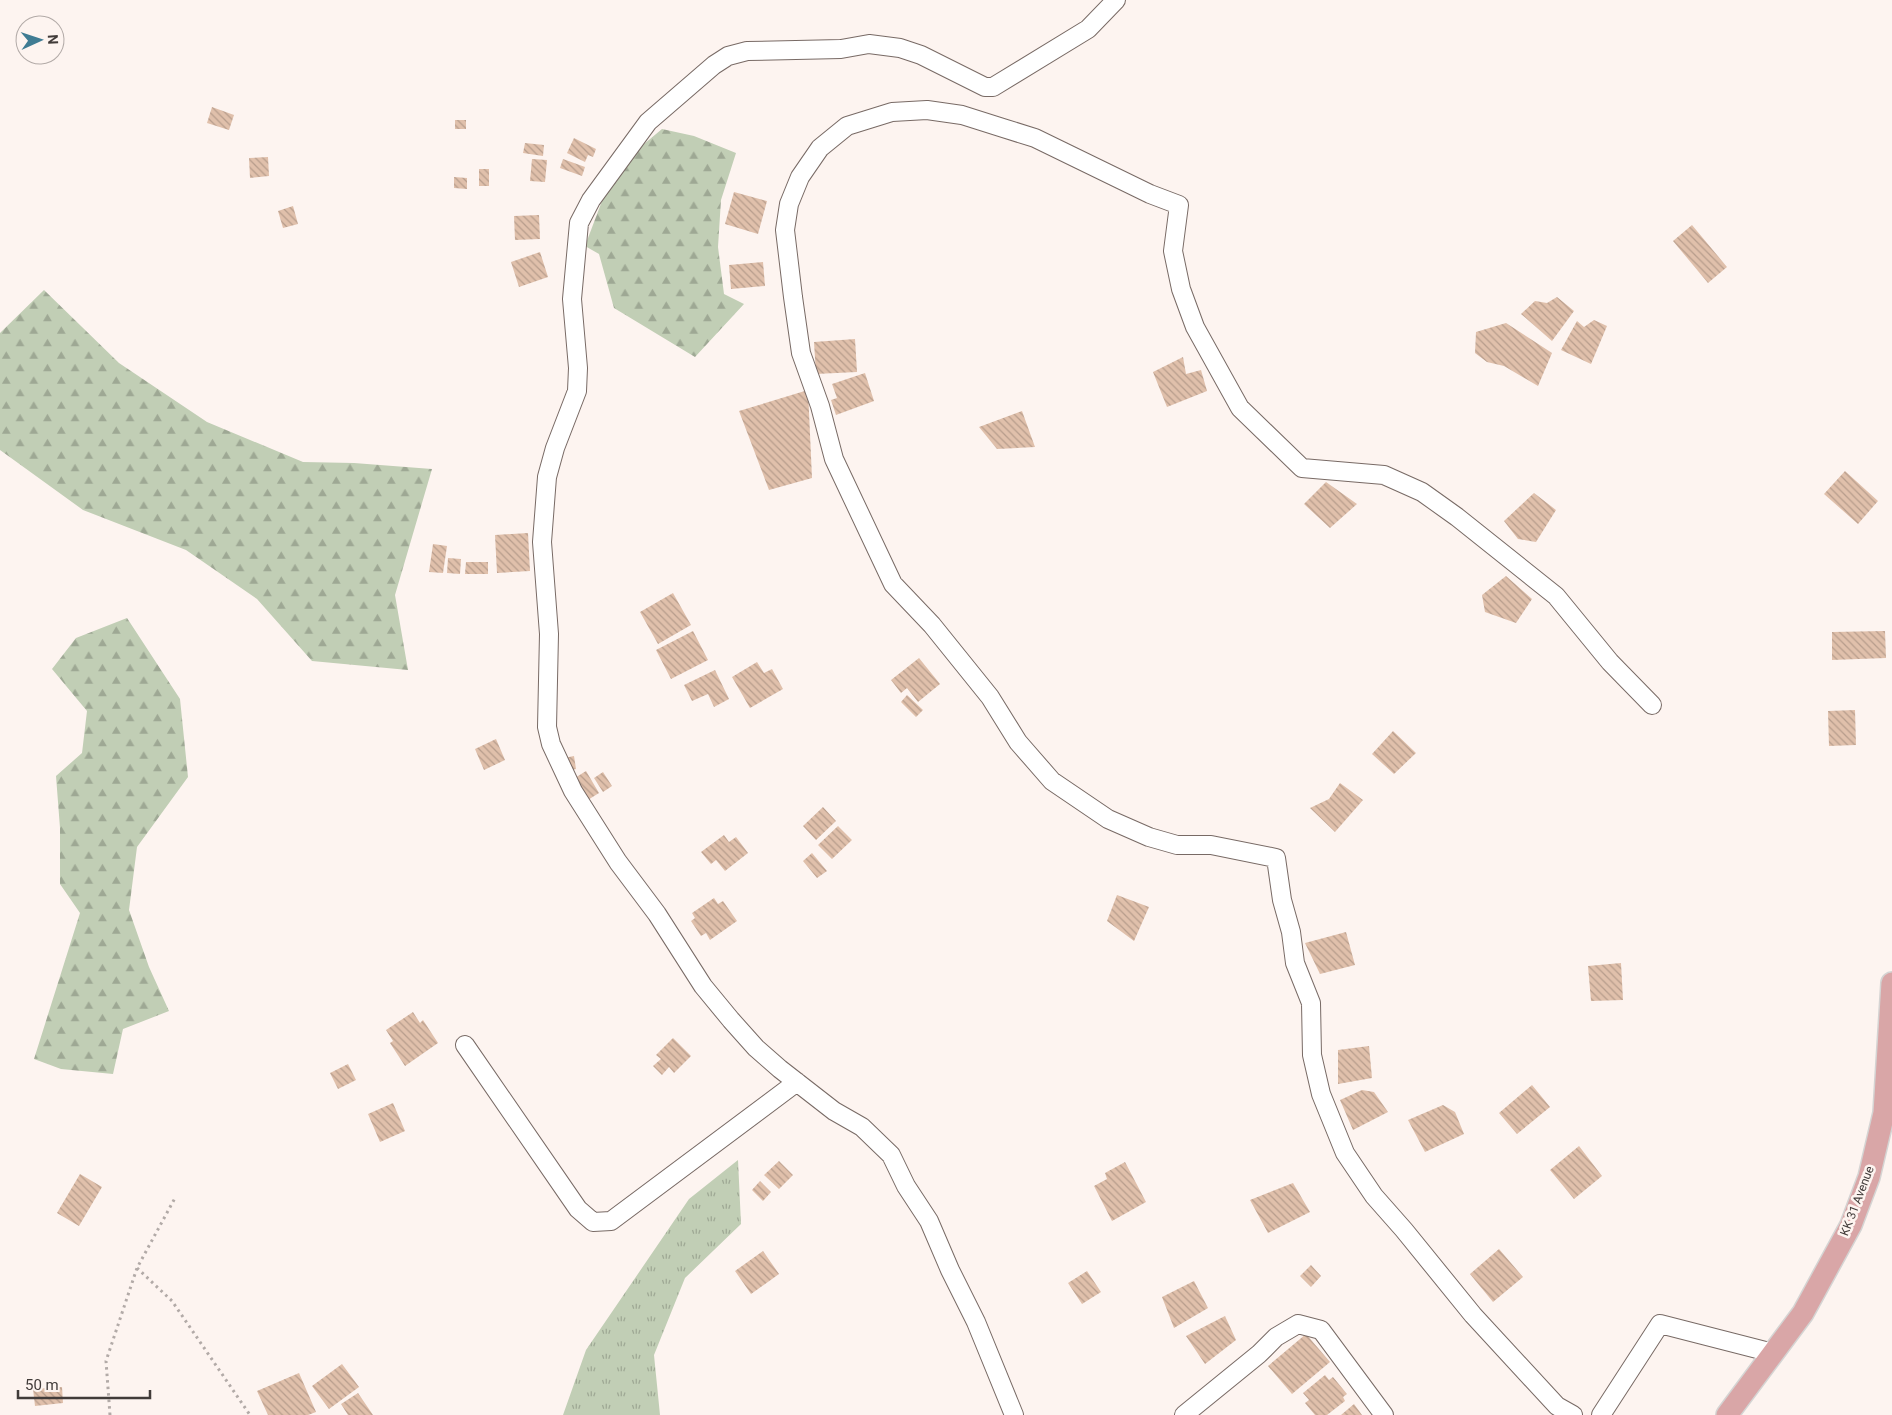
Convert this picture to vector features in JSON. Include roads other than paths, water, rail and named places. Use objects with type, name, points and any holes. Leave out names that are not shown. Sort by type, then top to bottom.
[{"type":"main road","name":"KK 31 Avenue","points":[[1726,1415],[1803,1313],[1851,1225],[1869,1177],[1884,1113],[1892,983]]},
{"type":"street","points":[[1014,1415],[976,1322],[950,1270],[929,1221],[906,1186],[891,1155],[862,1127],[834,1111],[756,1048],[703,986],[658,914],[618,862],[587,815],[551,744],[547,727],[549,634],[542,551],[543,506],[547,477],[555,448],[576,391],[578,368],[572,299],[579,223],[590,200],[648,122],[714,65],[728,56],[747,51],[840,49],[869,44],[900,48],[921,55],[985,87],[993,87],[1014,76],[1037,58],[1088,28],[1116,0]]},
{"type":"street","points":[[1573,1415],[1557,1406],[1473,1315],[1374,1196],[1345,1153],[1321,1094],[1312,1055],[1311,1003],[1295,962],[1291,932],[1282,900],[1276,858],[1211,845],[1177,845],[1149,837],[1108,819],[1052,781],[1018,742],[990,697],[894,584],[834,459],[820,406],[801,353],[784,230],[789,204],[800,177],[820,148],[847,126],[892,112],[926,110],[962,115],[1035,138],[1150,194],[1179,205],[1173,251],[1181,289],[1195,328],[1240,408],[1302,468],[1384,475],[1422,492],[1457,517],[1556,596],[1610,662],[1652,705]]},
{"type":"street","points":[[465,1045],[578,1209],[593,1222],[611,1221],[797,1082]]},
{"type":"street","points":[[1184,1415],[1259,1354],[1276,1337],[1298,1324],[1321,1330],[1384,1415]]},
{"type":"street","points":[[1601,1415],[1660,1324],[1773,1353]]}]
